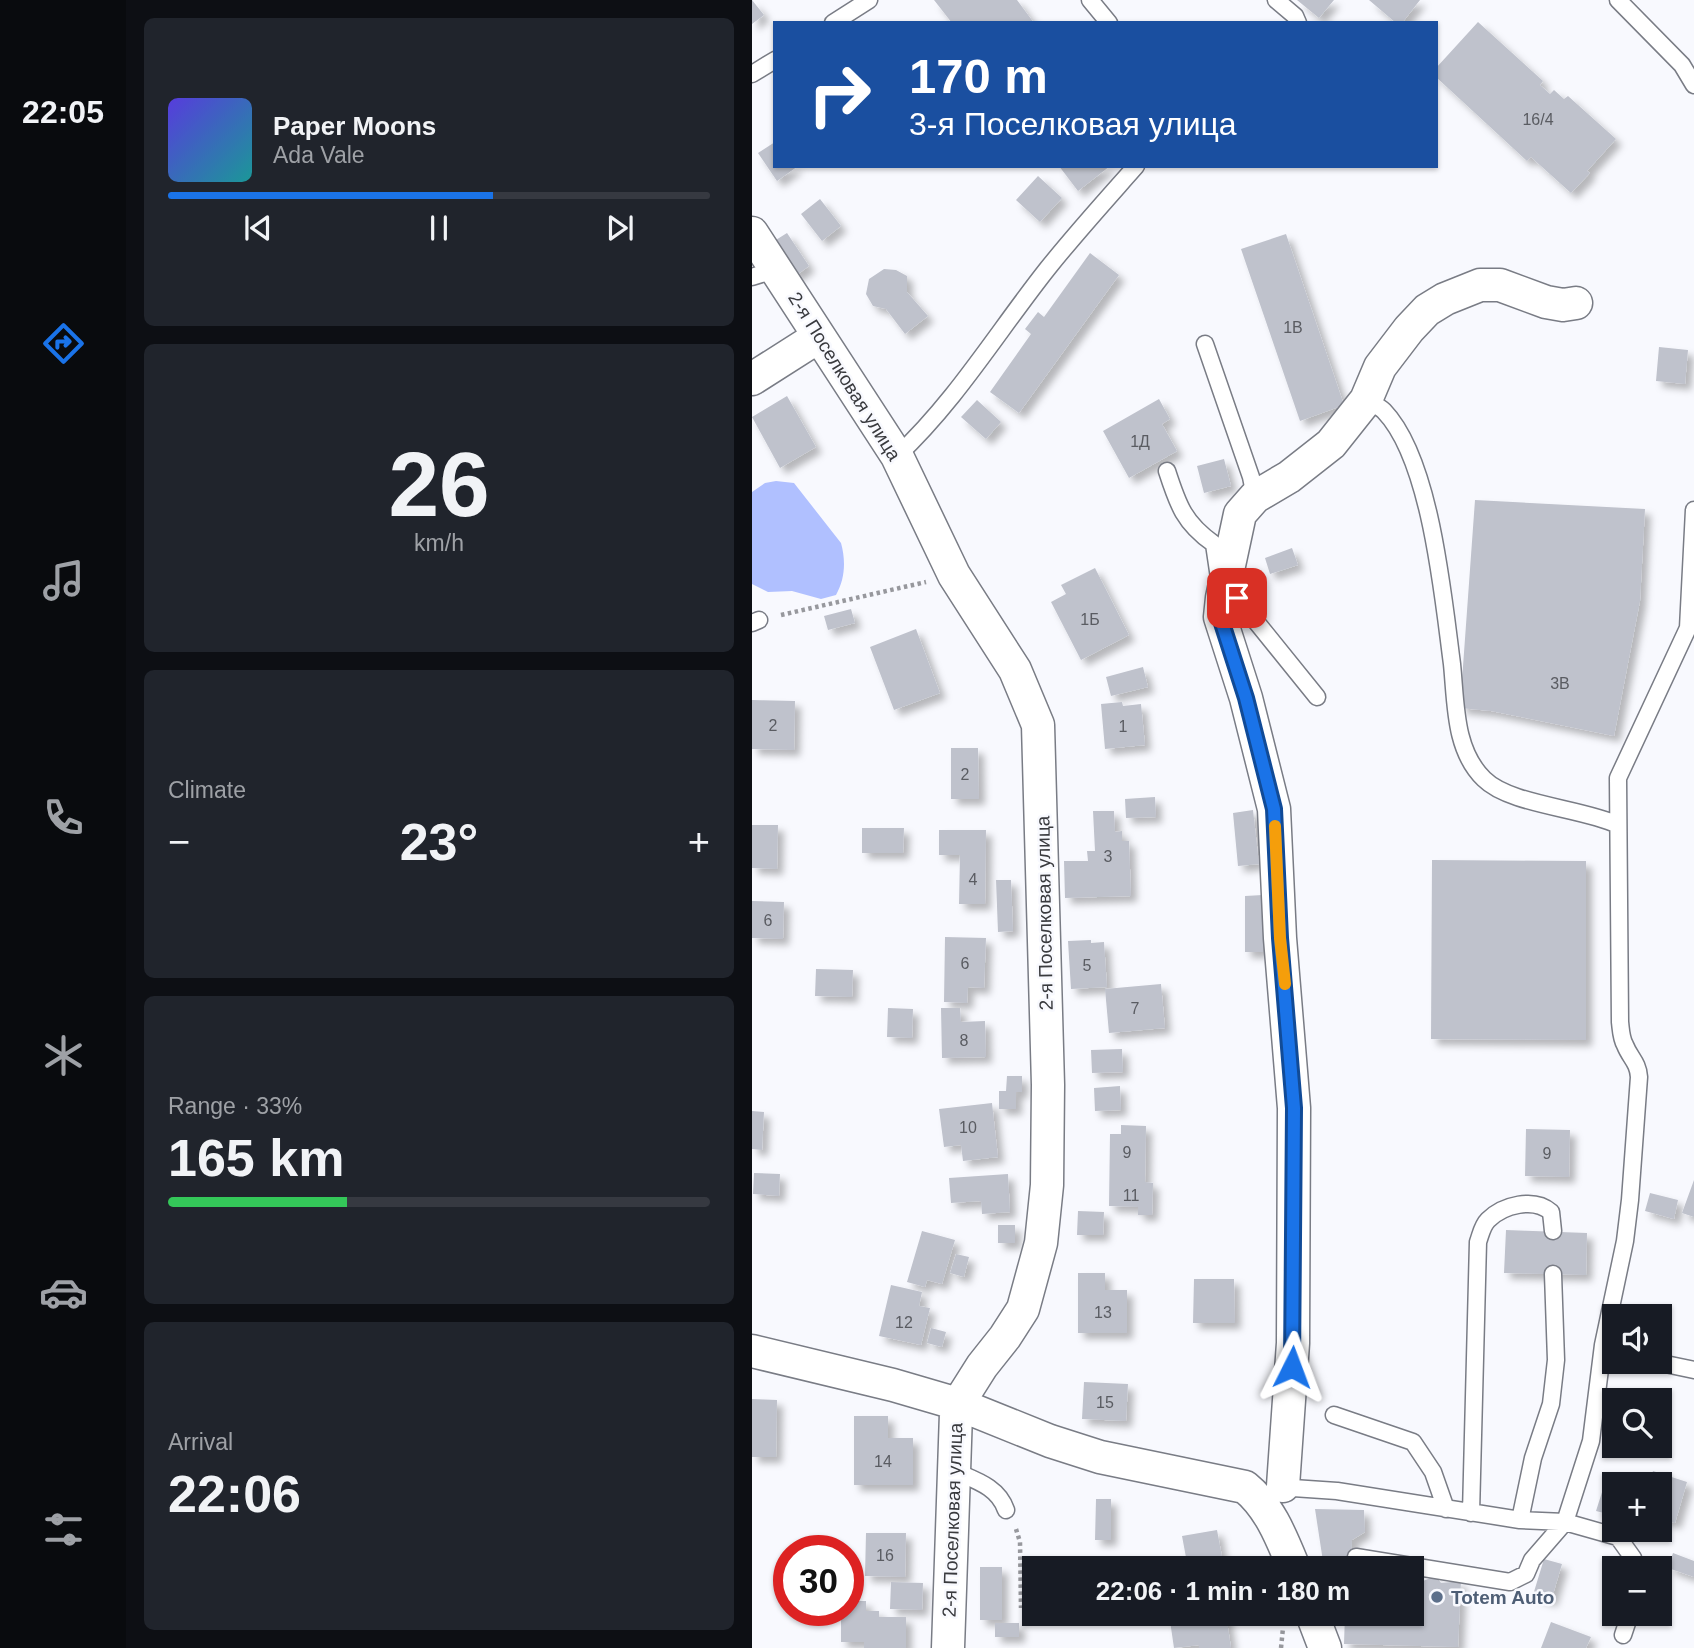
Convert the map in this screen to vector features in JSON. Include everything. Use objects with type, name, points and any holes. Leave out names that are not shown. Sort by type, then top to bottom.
[{"type":"street","name":"2-я Поселковая улица","points":[[752,233],[764,273],[818,337],[897,456],[954,575],[1015,670],[1038,725],[1048,1085],[1047,1185],[1041,1243],[1023,1309],[958,1404],[952,1470],[948,1648]]},
{"type":"street","points":[[1289,1556],[1279,1533],[1270,1491],[1293,1343],[1294,1108],[1280,938],[1274,809],[1246,698],[1220,617],[1240,514],[1255,497],[1289,477],[1331,444],[1366,400],[1380,367],[1427,310],[1445,299],[1480,285],[1500,285],[1546,302],[1563,305],[1576,303]]},
{"type":"street","points":[[752,379],[818,337]]},
{"type":"street","points":[[752,1350],[958,1404],[1050,1441],[1100,1457],[1270,1491]]},
{"type":"street","points":[[1317,1626],[1325,1648]]},
{"type":"lane","points":[[836,21],[869,0]]},
{"type":"lane","points":[[1090,0],[1107,21]]},
{"type":"lane","points":[[1276,0],[1297,21]]},
{"type":"lane","points":[[1618,0],[1682,65],[1694,85]]},
{"type":"lane","points":[[752,74],[773,61]]},
{"type":"lane","points":[[897,456],[920,435],[1048,267],[1134,168]]},
{"type":"lane","points":[[1205,344],[1251,477],[1255,497]]},
{"type":"lane","points":[[1366,400],[1382,409],[1398,429],[1418,473],[1435,550],[1457,716],[1465,755],[1485,780],[1521,799],[1618,825]]},
{"type":"lane","points":[[1167,471],[1184,516],[1198,532],[1214,544],[1222,598],[1237,598],[1317,697]]},
{"type":"lane","points":[[1615,1304],[1628,1214],[1639,1077],[1639,1067],[1623,1043],[1619,1022],[1618,778],[1688,628],[1694,510]]},
{"type":"lane","points":[[1471,1513],[1478,1242],[1482,1228],[1489,1219],[1517,1205],[1538,1203],[1551,1212],[1553,1231]]},
{"type":"lane","points":[[1520,1520],[1533,1458],[1551,1404],[1556,1360],[1553,1274]]},
{"type":"lane","points":[[1672,1365],[1694,1370]]},
{"type":"lane","points":[[1424,1568],[1510,1582],[1526,1574],[1532,1560],[1565,1522],[1591,1441],[1604,1374]]},
{"type":"lane","points":[[1334,1415],[1413,1442],[1433,1472],[1446,1509]]},
{"type":"lane","points":[[952,1470],[991,1488],[1002,1497],[1006,1510]]},
{"type":"lane","points":[[1270,1491],[1337,1491],[1520,1520],[1565,1522],[1618,1537],[1632,1556]]},
{"type":"lane","points":[[1623,1635],[1626,1626]]},
{"type":"path","points":[[756,622],[954,575]]},
{"type":"path","points":[[1006,1510],[1012,1517],[1020,1542],[1021,1608]]},
{"type":"shaded area","points":[[765,483],[794,483],[841,543],[844,570],[836,595],[821,599],[792,591],[768,592],[752,584],[752,492]]},
{"type":"building","points":[[752,0],[764,15],[752,24]]},
{"type":"building","points":[[934,0],[1017,0],[1033,21],[950,21]]},
{"type":"building","points":[[1297,0],[1334,0],[1319,18]]},
{"type":"building","points":[[1369,0],[1420,0],[1404,21],[1394,21]]},
{"type":"building","points":[[1478,22],[1543,81],[1540,85],[1550,94],[1554,90],[1564,99],[1568,96],[1616,139],[1571,193],[1531,157],[1527,161],[1438,79],[1438,66]]},
{"type":"building","points":[[773,143],[773,168],[795,168],[777,181],[758,153]]},
{"type":"building","points":[[1061,168],[1107,168],[1078,191]]},
{"type":"building","points":[[1038,176],[1062,198],[1040,222],[1016,200]]},
{"type":"building","points":[[820,199],[841,226],[822,241],[801,214]]},
{"type":"building","points":[[787,233],[809,266],[794,277],[771,243]]},
{"type":"building","points":[[1286,234],[1344,405],[1300,421],[1241,249]]},
{"type":"building","points":[[1090,253],[1119,275],[1019,413],[990,392],[1031,334],[1025,329],[1038,312],[1044,317]]},
{"type":"building","points":[[884,269],[896,270],[907,276],[907,292],[928,316],[905,334],[886,309],[873,306],[866,294],[869,279]]},
{"type":"building","points":[[1659,347],[1688,350],[1685,384],[1656,381]]},
{"type":"building","points":[[787,396],[816,447],[780,468],[752,417]]},
{"type":"building","points":[[1159,399],[1170,419],[1162,424],[1177,451],[1129,478],[1103,431]]},
{"type":"building","points":[[977,400],[1001,422],[986,439],[961,417]]},
{"type":"building","points":[[1224,459],[1231,486],[1204,493],[1197,466]]},
{"type":"building","points":[[1475,500],[1645,509],[1640,601],[1614,736],[1491,711],[1460,708]]},
{"type":"building","points":[[1292,548],[1298,565],[1270,574],[1265,558]]},
{"type":"building","points":[[1095,568],[1129,635],[1081,660],[1051,602],[1066,594],[1061,585]]},
{"type":"building","points":[[851,609],[855,623],[828,630],[824,616]]},
{"type":"building","points":[[916,629],[940,693],[894,710],[870,647]]},
{"type":"building","points":[[1143,667],[1148,687],[1111,696],[1106,677]]},
{"type":"building","points":[[752,700],[795,701],[794,750],[752,749]]},
{"type":"building","points":[[1122,702],[1123,706],[1141,704],[1145,745],[1105,749],[1101,704]]},
{"type":"building","points":[[951,748],[978,748],[979,799],[951,799]]},
{"type":"building","points":[[1155,797],[1156,817],[1126,818],[1125,799]]},
{"type":"building","points":[[1253,810],[1259,864],[1238,866],[1233,813]]},
{"type":"building","points":[[1093,811],[1114,811],[1115,832],[1122,831],[1122,841],[1129,841],[1131,896],[1065,898],[1064,861],[1088,861],[1087,851],[1095,851]]},
{"type":"building","points":[[752,825],[778,825],[777,869],[752,868]]},
{"type":"building","points":[[862,828],[904,828],[903,853],[862,853]]},
{"type":"building","points":[[939,830],[986,830],[985,904],[959,904],[960,855],[939,855]]},
{"type":"building","points":[[1432,860],[1586,861],[1586,1040],[1431,1039]]},
{"type":"building","points":[[996,880],[1011,880],[1013,931],[998,932]]},
{"type":"building","points":[[1263,895],[1263,952],[1245,952],[1245,896]]},
{"type":"building","points":[[752,901],[784,902],[783,939],[752,938]]},
{"type":"building","points":[[945,937],[986,938],[984,988],[968,987],[967,1003],[944,1002]]},
{"type":"building","points":[[1091,940],[1091,943],[1104,942],[1107,987],[1071,989],[1068,941]]},
{"type":"building","points":[[816,969],[853,970],[852,997],[815,996]]},
{"type":"building","points":[[1161,984],[1165,1028],[1109,1033],[1105,989]]},
{"type":"building","points":[[888,1008],[913,1009],[912,1038],[887,1037]]},
{"type":"building","points":[[941,1008],[960,1008],[961,1022],[985,1021],[986,1057],[942,1058]]},
{"type":"building","points":[[1122,1049],[1123,1072],[1092,1073],[1091,1050]]},
{"type":"building","points":[[1007,1076],[1022,1076],[1022,1092],[1016,1092],[1016,1109],[999,1109],[999,1091],[1006,1091]]},
{"type":"building","points":[[1120,1086],[1121,1110],[1095,1111],[1094,1088]]},
{"type":"building","points":[[992,1103],[998,1157],[963,1161],[961,1145],[944,1147],[939,1109]]},
{"type":"building","points":[[752,1111],[764,1112],[762,1150],[752,1149]]},
{"type":"building","points":[[1121,1125],[1146,1126],[1145,1182],[1153,1183],[1152,1215],[1138,1215],[1138,1207],[1109,1206],[1110,1134],[1121,1134]]},
{"type":"building","points":[[1526,1129],[1570,1130],[1569,1177],[1525,1176]]},
{"type":"building","points":[[754,1173],[780,1174],[779,1196],[753,1194]]},
{"type":"building","points":[[1008,1174],[1010,1212],[982,1214],[981,1201],[951,1203],[949,1178]]},
{"type":"building","points":[[1694,1180],[1694,1217],[1682,1213]]},
{"type":"building","points":[[1650,1193],[1678,1200],[1674,1219],[1645,1211]]},
{"type":"building","points":[[1078,1211],[1104,1212],[1103,1235],[1077,1235]]},
{"type":"building","points":[[998,1225],[1015,1225],[1015,1243],[998,1243]]},
{"type":"building","points":[[1506,1230],[1587,1233],[1586,1275],[1504,1273]]},
{"type":"building","points":[[922,1231],[955,1240],[942,1284],[927,1280],[925,1287],[907,1282]]},
{"type":"building","points":[[956,1254],[969,1257],[964,1277],[950,1273]]},
{"type":"building","points":[[1078,1273],[1105,1273],[1105,1290],[1127,1290],[1127,1333],[1078,1333]]},
{"type":"building","points":[[1194,1279],[1234,1279],[1235,1323],[1193,1323]]},
{"type":"building","points":[[891,1285],[922,1292],[919,1306],[930,1308],[921,1345],[879,1336]]},
{"type":"building","points":[[931,1328],[946,1332],[942,1347],[927,1343]]},
{"type":"building","points":[[1084,1382],[1128,1384],[1126,1421],[1082,1419]]},
{"type":"building","points":[[752,1399],[777,1400],[776,1457],[752,1457]]},
{"type":"building","points":[[854,1416],[888,1416],[888,1438],[913,1438],[913,1485],[854,1485]]},
{"type":"building","points":[[1672,1477],[1687,1482],[1675,1523],[1672,1522]]},
{"type":"building","points":[[1602,1492],[1602,1513],[1596,1511]]},
{"type":"building","points":[[1096,1499],[1111,1499],[1111,1540],[1095,1540]]},
{"type":"building","points":[[1315,1509],[1364,1510],[1365,1532],[1352,1540],[1351,1556],[1322,1556]]},
{"type":"building","points":[[1217,1530],[1222,1556],[1186,1556],[1182,1536]]},
{"type":"building","points":[[866,1533],[906,1533],[905,1577],[865,1576]]},
{"type":"building","points":[[1673,1553],[1694,1561],[1694,1577],[1672,1569]]},
{"type":"building","points":[[1544,1559],[1562,1564],[1551,1601],[1533,1595]]},
{"type":"building","points":[[980,1567],[1002,1567],[1002,1620],[980,1620]]},
{"type":"building","points":[[1436,1576],[1441,1583],[1461,1581],[1458,1647],[1344,1644],[1345,1626],[1424,1626],[1424,1580]]},
{"type":"building","points":[[891,1582],[923,1583],[922,1610],[890,1609]]},
{"type":"building","points":[[864,1601],[866,1611],[879,1611],[879,1617],[906,1617],[906,1648],[864,1648],[864,1642],[841,1642],[841,1626],[864,1626]]},
{"type":"building","points":[[1551,1622],[1591,1637],[1586,1648],[1541,1648]]},
{"type":"building","points":[[995,1623],[1019,1623],[1019,1637],[995,1637]]},
{"type":"building","points":[[1171,1626],[1228,1626],[1231,1648],[1199,1648],[1199,1645],[1174,1648]]},
{"type":"slow traffic","points":[[1275,826],[1285,984]]},
{"type":"place","name":"Totem Auto","points":[[1437,1597]]},
{"type":"route","points":[[1237,598],[1222,598],[1220,617],[1246,698],[1274,809],[1280,938],[1294,1108],[1292,1367]]}]
